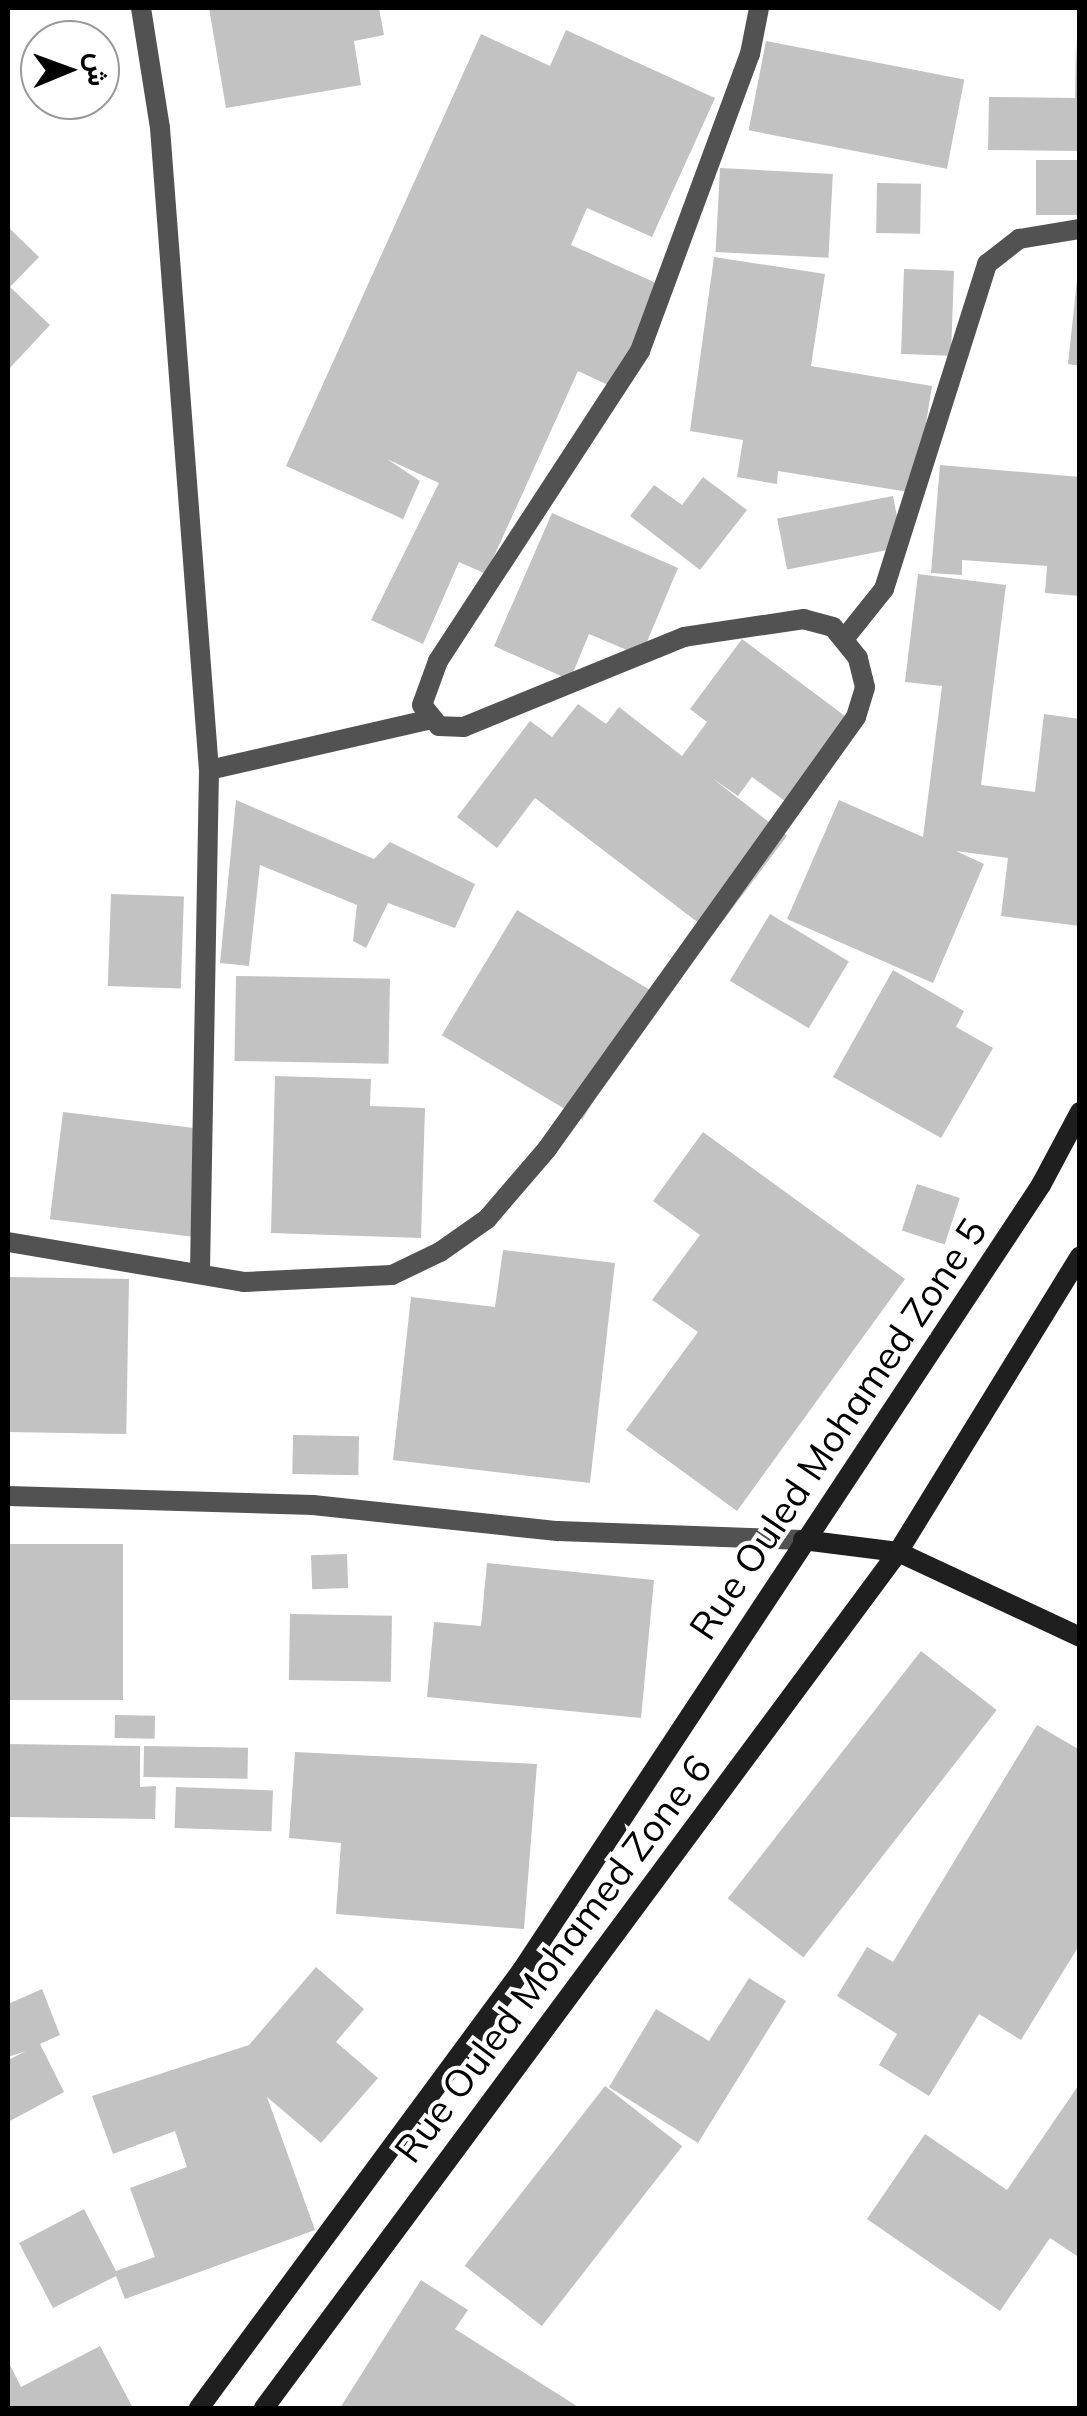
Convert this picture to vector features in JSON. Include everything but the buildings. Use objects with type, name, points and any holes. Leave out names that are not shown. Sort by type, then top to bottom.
[{"type":"street","points":[[141,8],[160,128],[209,770],[200,1271]]},
{"type":"street","points":[[428,720],[422,704],[438,661],[640,350],[750,54],[759,8]]},
{"type":"street","points":[[844,638],[884,588],[986,264],[1019,239],[1080,230]]},
{"type":"street","points":[[8,1242],[200,1271],[244,1282],[392,1275],[488,1219],[856,716],[865,687],[844,638],[804,619],[757,620],[684,637],[464,727],[428,720],[209,770]]},
{"type":"street","name":"Rue Ouled Mohamed Zone 5","points":[[648,1781],[1042,1185],[1080,1112]]},
{"type":"street","points":[[898,1552],[1080,1256]]},
{"type":"street","points":[[8,1496],[313,1505],[575,1532],[804,1540],[898,1552],[1080,1637]]},
{"type":"street","name":"Rue Ouled Mohamed Zone 6","points":[[264,2408],[898,1552]]},
{"type":"street","name":"Rue Ouled Mohamed Zone 6","points":[[198,2408],[648,1781]]}]
